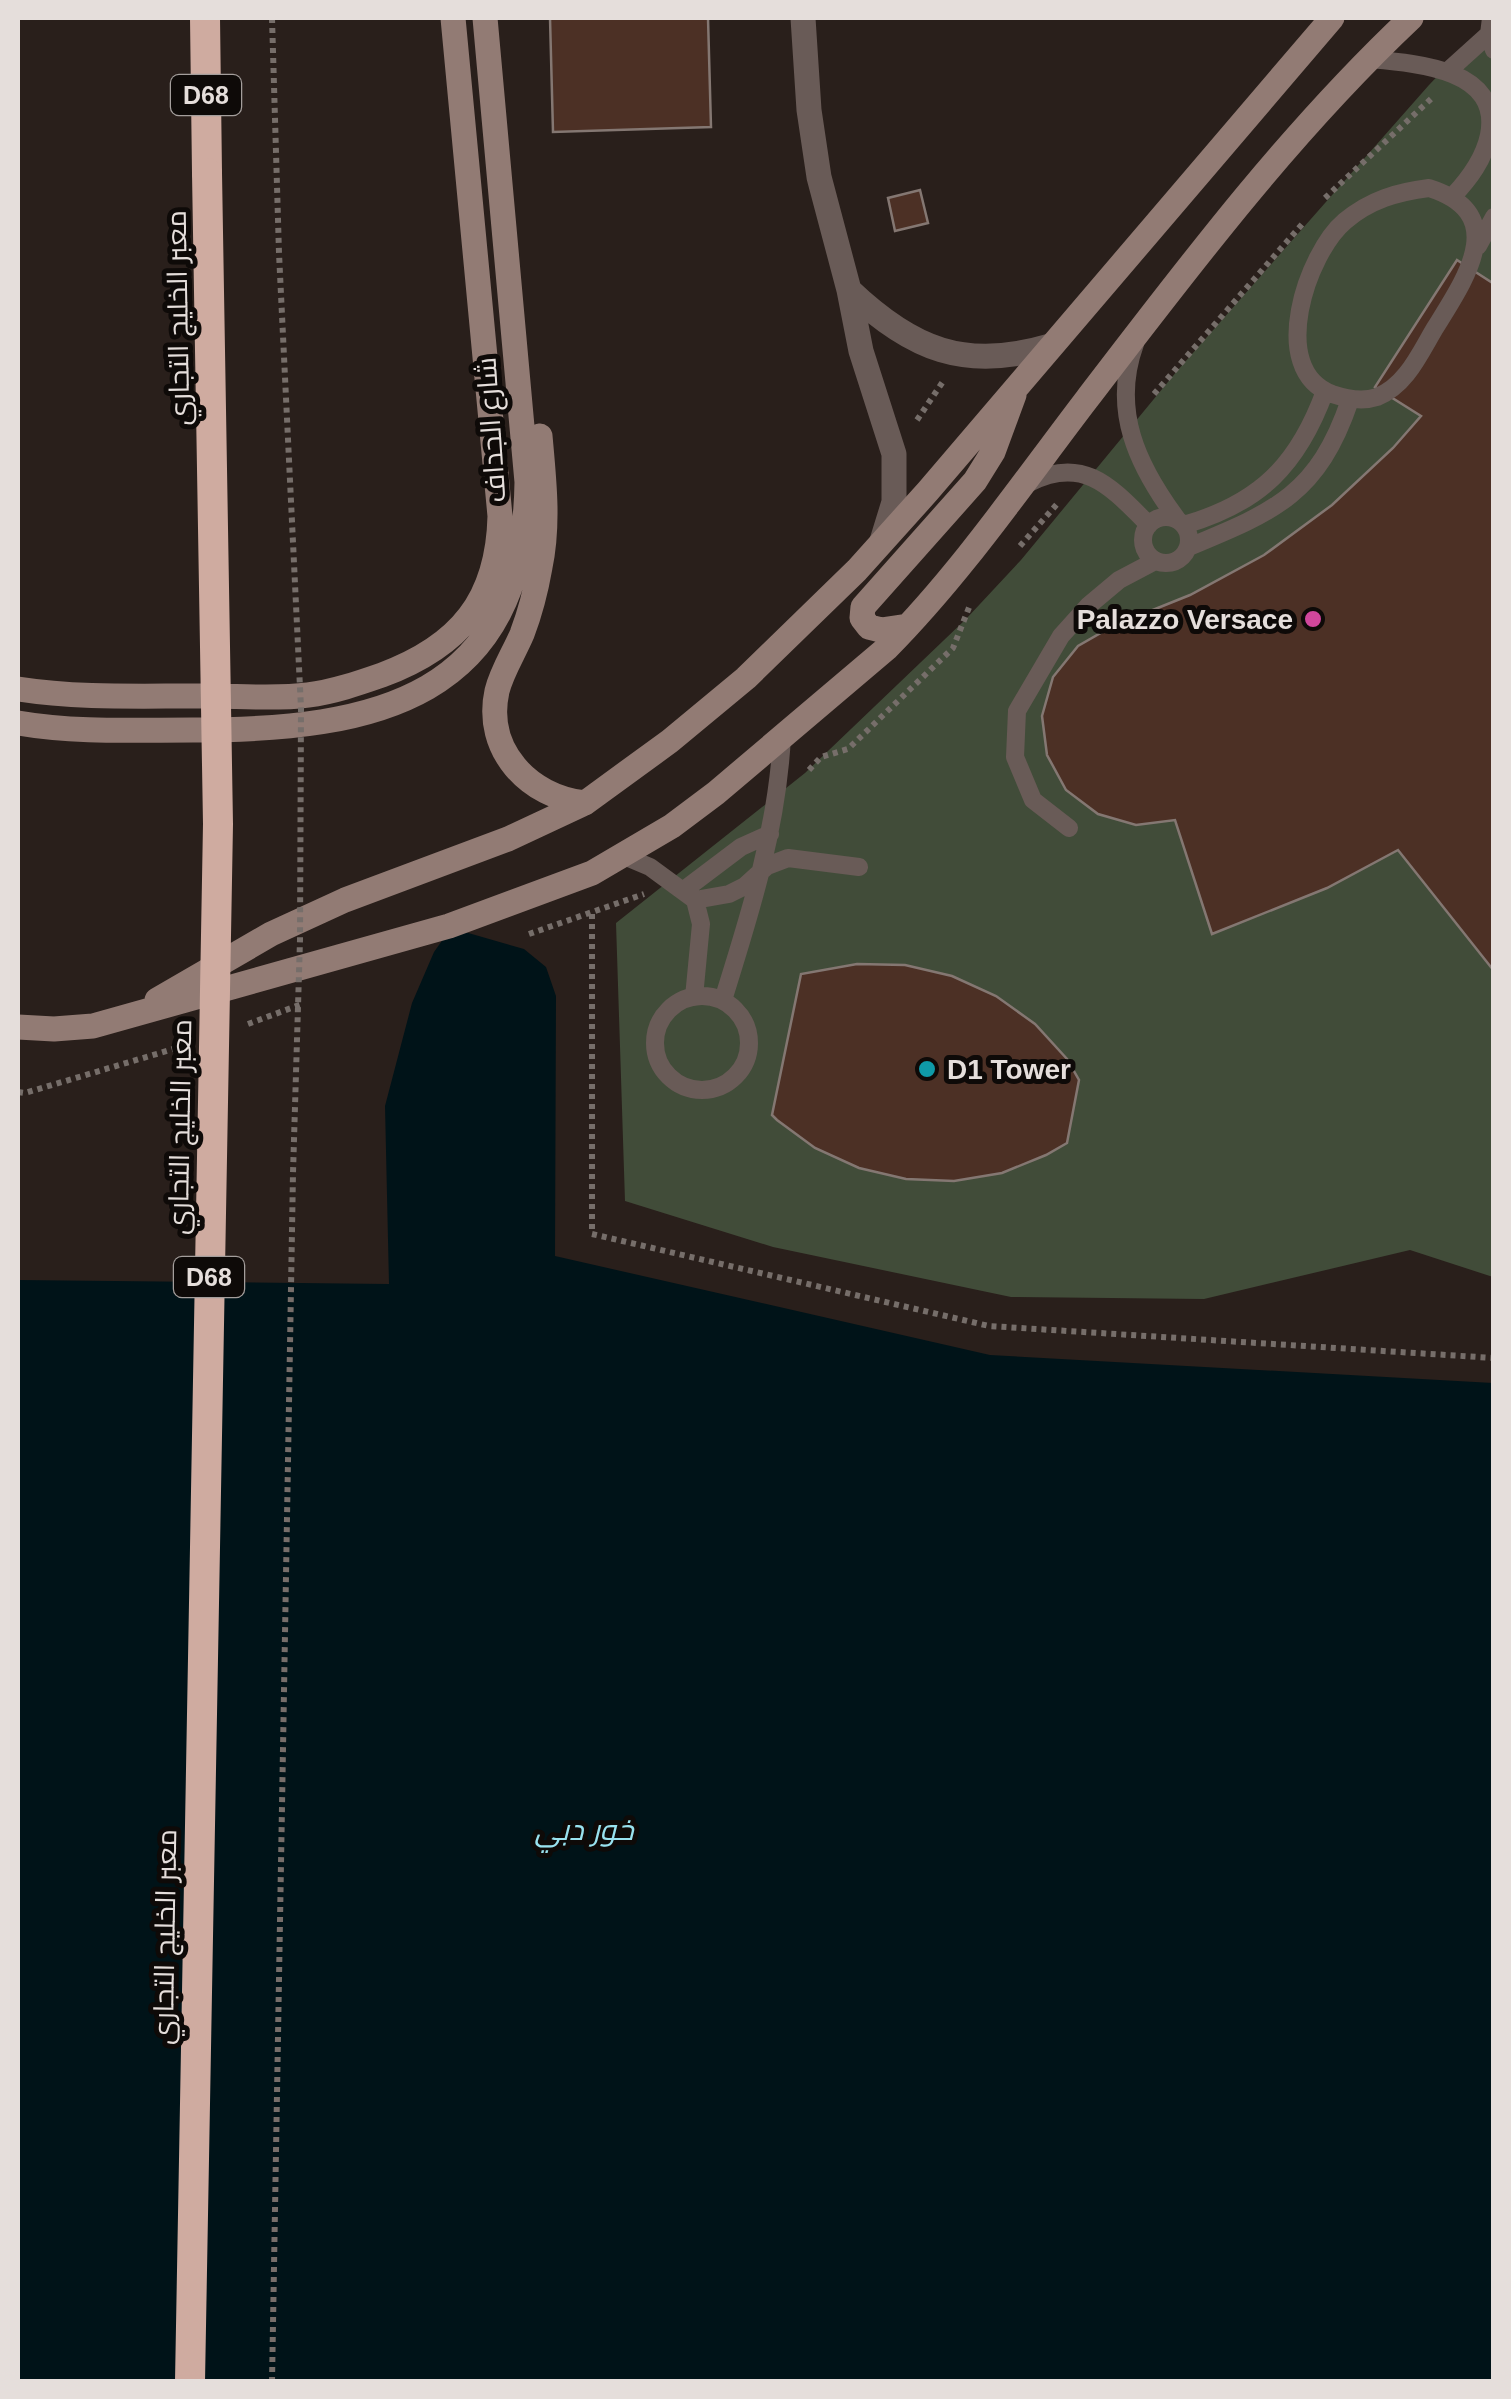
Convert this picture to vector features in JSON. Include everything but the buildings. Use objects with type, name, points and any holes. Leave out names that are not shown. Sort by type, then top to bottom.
[{"type":"highway","name":"معبر الخليج التجاري","points":[[190,2382],[218,824],[205,18]]},
{"type":"street","name":"شارع الجداف","points":[[18,689],[73,696],[308,696],[358,684],[432,653],[477,608],[491,582],[500,550],[500,516],[452,18]]},
{"type":"street","name":"شارع الجداف","points":[[18,722],[83,731],[272,730],[316,725],[390,707],[420,694],[473,652],[509,594],[520,558],[527,482],[485,18]]},
{"type":"street","points":[[803,18],[809,110],[819,177],[861,351],[894,454],[894,502],[882,541]]},
{"type":"street","points":[[1272,87],[1305,18]]},
{"type":"street","points":[[131,1016],[271,934],[344,900],[508,839],[585,803],[670,742],[816,612],[882,541],[1332,18]]},
{"type":"street","points":[[18,1027],[93,1026],[430,932],[592,873],[624,856],[716,793],[908,626],[1024,485],[1227,219],[1306,125],[1411,18]]},
{"type":"street","points":[[508,268],[530,332],[545,524],[534,598],[498,690],[495,714],[500,739],[525,779],[545,793],[585,803]]},
{"type":"street","points":[[849,290],[904,336],[931,348],[960,356],[1006,356],[1050,346]]},
{"type":"street","points":[[908,626],[881,630],[869,627],[862,618],[862,607],[975,481],[1008,420],[1016,386]]},
{"type":"lane","points":[[1456,75],[1491,34]]},
{"type":"lane","points":[[1368,59],[1456,75],[1487,100],[1493,117],[1480,161],[1454,196]]},
{"type":"lane","points":[[1475,251],[1476,229],[1468,210],[1454,196],[1429,188],[1398,192],[1342,223],[1322,248],[1308,276],[1300,306],[1298,338],[1305,370],[1325,391],[1350,400],[1376,397],[1398,384],[1459,289],[1494,217]]},
{"type":"lane","points":[[1140,333],[1128,362],[1124,394],[1127,425],[1136,455],[1188,532],[1189,546]]},
{"type":"lane","points":[[1155,561],[1144,545],[1149,525],[1166,517],[1180,522],[1216,516],[1246,500],[1273,479],[1296,453],[1313,424],[1325,391]]},
{"type":"lane","points":[[1069,828],[1033,800],[1015,758],[1017,712],[1061,636],[1088,606],[1120,580],[1155,561],[1176,562],[1189,546],[1278,506],[1304,485],[1324,459],[1350,400]]},
{"type":"lane","points":[[1024,485],[1046,474],[1070,471],[1094,477],[1114,490],[1149,525]]},
{"type":"lane","points":[[723,1000],[770,834],[782,735]]},
{"type":"lane","points":[[684,891],[740,847],[770,834]]},
{"type":"lane","points":[[624,856],[650,867],[684,891],[701,924],[694,996]]},
{"type":"lane","points":[[684,891],[729,894],[776,861],[788,858],[859,867]]},
{"type":"lane","points":[[694,996],[723,1000],[746,1024],[749,1042],[746,1060],[737,1074],[723,1085],[706,1090],[688,1088],[672,1080],[661,1066],[656,1049],[657,1032],[665,1015],[694,996]]},
{"type":"path","points":[[272,18],[301,746],[272,2382]]},
{"type":"path","points":[[1127,425],[1329,193],[1456,75]]},
{"type":"path","points":[[894,454],[960,356]]},
{"type":"path","points":[[1008,560],[1059,501],[1094,477]]},
{"type":"path","points":[[776,801],[822,757],[848,749],[953,648],[970,605],[983,590]]},
{"type":"path","points":[[291,680],[311,679]]},
{"type":"path","points":[[592,873],[592,1234],[989,1326],[1494,1358]]},
{"type":"path","points":[[523,936],[684,891]]},
{"type":"path","points":[[242,1026],[309,1001]]},
{"type":"path","points":[[18,1092],[61,1083],[188,1044]]},
{"type":"green space","points":[[1493,18],[1493,1277],[1410,1250],[1204,1299],[1011,1297],[773,1247],[625,1201],[616,923],[805,773],[966,619],[1021,560],[1177,371]]},
{"type":"water","name":"خور دبي","points":[[451,928],[524,949],[546,967],[556,996],[555,1256],[990,1355],[1493,1383],[1493,2381],[18,2382],[18,1280],[389,1284],[385,1106],[412,1003],[434,952]]},
{"type":"place","name":"Palazzo Versace","points":[[1313,619]]},
{"type":"place","name":"D1 Tower","points":[[927,1069]]}]
